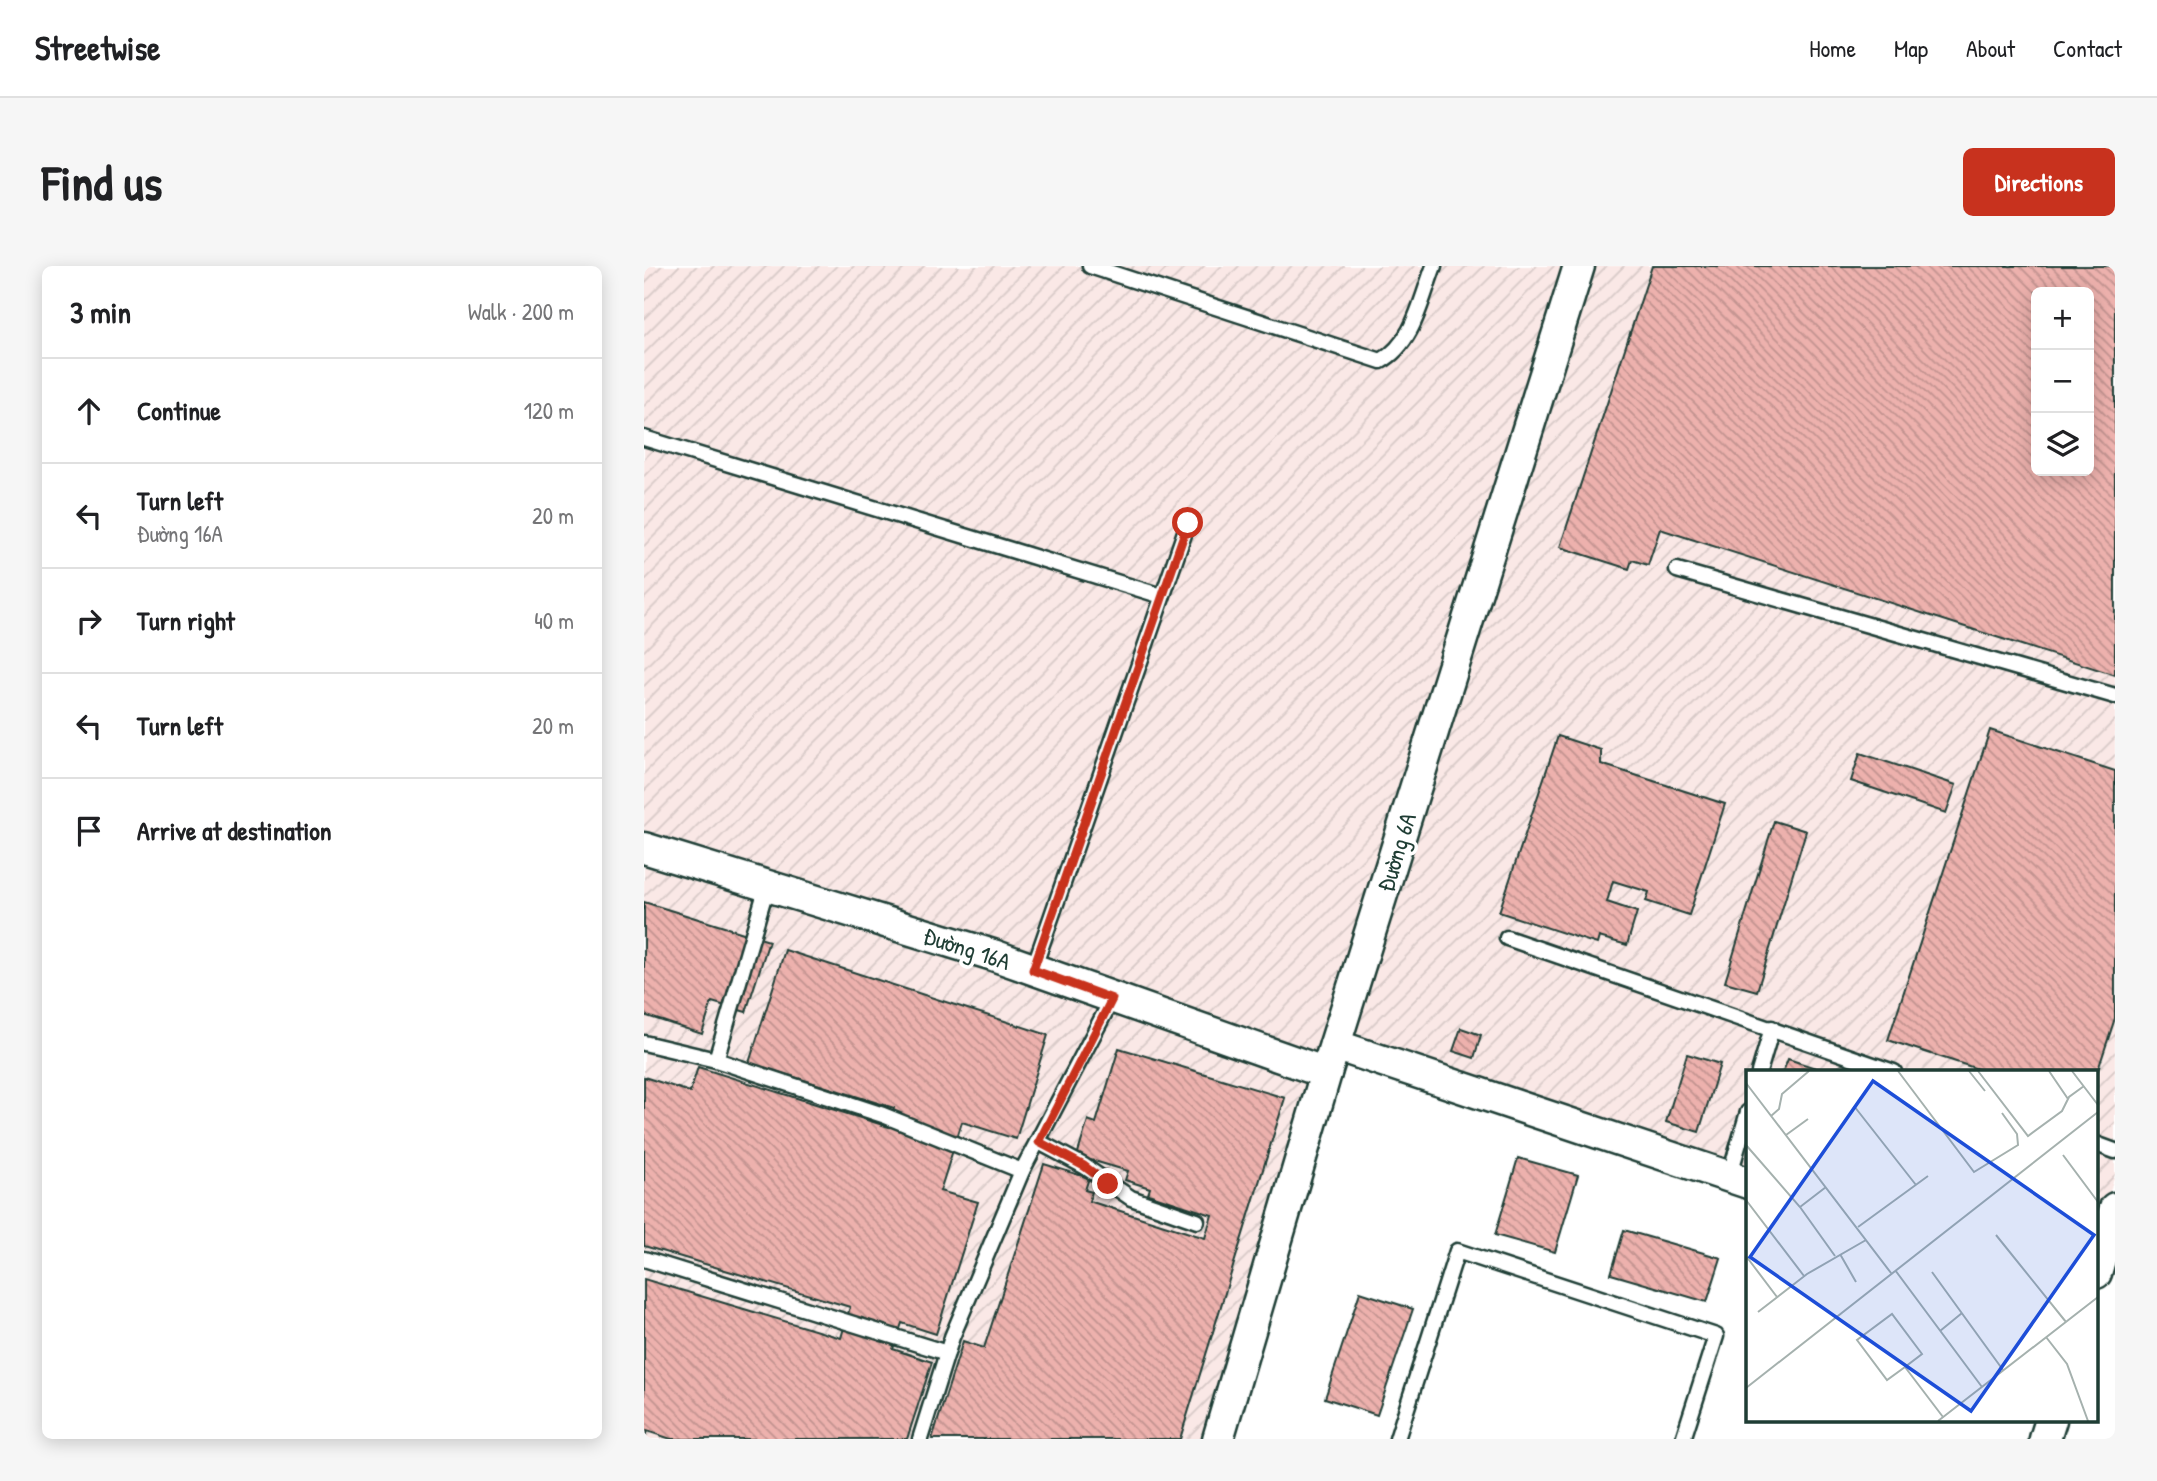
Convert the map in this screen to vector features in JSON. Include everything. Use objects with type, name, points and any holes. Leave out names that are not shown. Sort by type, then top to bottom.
[{"type":"street","name":"Đường 6A","points":[[1218,1439],[1326,1073],[1579,266]]},
{"type":"street","name":"Đường 16A","points":[[644,848],[993,955],[1326,1073]]},
{"type":"street","points":[[1335,1045],[1738,1180]]},
{"type":"street","points":[[2098,1266],[2115,1208]]},
{"type":"street","points":[[2045,1439],[2049,1422]]},
{"type":"lane","points":[[1090,266],[1381,361],[1393,354],[1406,339],[1434,266]]},
{"type":"lane","points":[[644,438],[1162,596]]},
{"type":"lane","points":[[1033,970],[1188,523]]},
{"type":"lane","points":[[1677,570],[2115,696]]},
{"type":"lane","points":[[716,1060],[767,886]]},
{"type":"lane","points":[[1507,938],[1888,1070]]},
{"type":"lane","points":[[920,1439],[947,1353],[1022,1171],[1112,999]]},
{"type":"lane","points":[[1760,1070],[1772,1028]]},
{"type":"lane","points":[[644,1042],[716,1060],[883,1115],[1022,1171]]},
{"type":"lane","points":[[1738,1180],[1746,1126]]},
{"type":"lane","points":[[1039,1142],[1084,1166],[1130,1198],[1197,1221]]},
{"type":"lane","points":[[2098,1145],[2115,1151]]},
{"type":"lane","points":[[1397,1439],[1457,1251],[1716,1336],[1683,1439]]},
{"type":"lane","points":[[644,1259],[947,1353]]},
{"type":"shaded area","points":[[644,266],[2115,266],[2115,1174],[2098,1234],[2098,1070],[1746,1070],[1746,1174],[1329,1033],[1209,1439],[644,1439]]},
{"type":"building","points":[[1652,266],[2115,266],[2115,675],[1660,529],[1648,565],[1632,560],[1629,569],[1560,547]]},
{"type":"building","points":[[1990,730],[2115,771],[2115,1018],[2098,1070],[1981,1070],[1888,1040]]},
{"type":"building","points":[[1558,736],[1601,750],[1601,764],[1725,804],[1689,915],[1646,901],[1649,892],[1613,881],[1607,902],[1637,912],[1627,945],[1599,937],[1597,944],[1499,912]]},
{"type":"building","points":[[1860,753],[1956,785],[1946,813],[1851,781]]},
{"type":"building","points":[[1774,821],[1806,831],[1757,991],[1725,982]]},
{"type":"building","points":[[644,902],[769,941],[746,1012],[712,1002],[702,1034],[644,1015]]},
{"type":"building","points":[[785,950],[1048,1035],[1016,1139],[962,1122],[940,1191],[978,1202],[936,1334],[902,1323],[893,1349],[932,1362],[907,1439],[671,1439],[647,1431],[644,1439],[644,1279],[841,1338],[850,1307],[644,1246],[644,1077],[690,1092],[698,1067],[889,1127],[894,1108],[749,1063]]},
{"type":"building","points":[[1461,1028],[1481,1035],[1474,1058],[1453,1051]]},
{"type":"building","points":[[1119,1048],[1285,1098],[1180,1439],[932,1439],[963,1341],[984,1348],[1044,1164],[1089,1178],[1085,1190],[1092,1192],[1089,1201],[1205,1238],[1212,1215],[1148,1194],[1150,1188],[1125,1180],[1128,1171],[1077,1156],[1088,1120],[1096,1123]]},
{"type":"building","points":[[1687,1054],[1720,1064],[1699,1132],[1666,1122]]},
{"type":"building","points":[[1788,1059],[1822,1070],[1784,1070]]},
{"type":"building","points":[[1518,1158],[1578,1175],[1555,1252],[1495,1235]]},
{"type":"building","points":[[1624,1230],[1721,1258],[1707,1302],[1611,1274]]},
{"type":"building","points":[[1360,1292],[1413,1309],[1377,1415],[1325,1398]]},
{"type":"route","points":[[1108,1184],[1084,1166],[1039,1142],[1112,999],[1033,970],[1188,523]]}]
